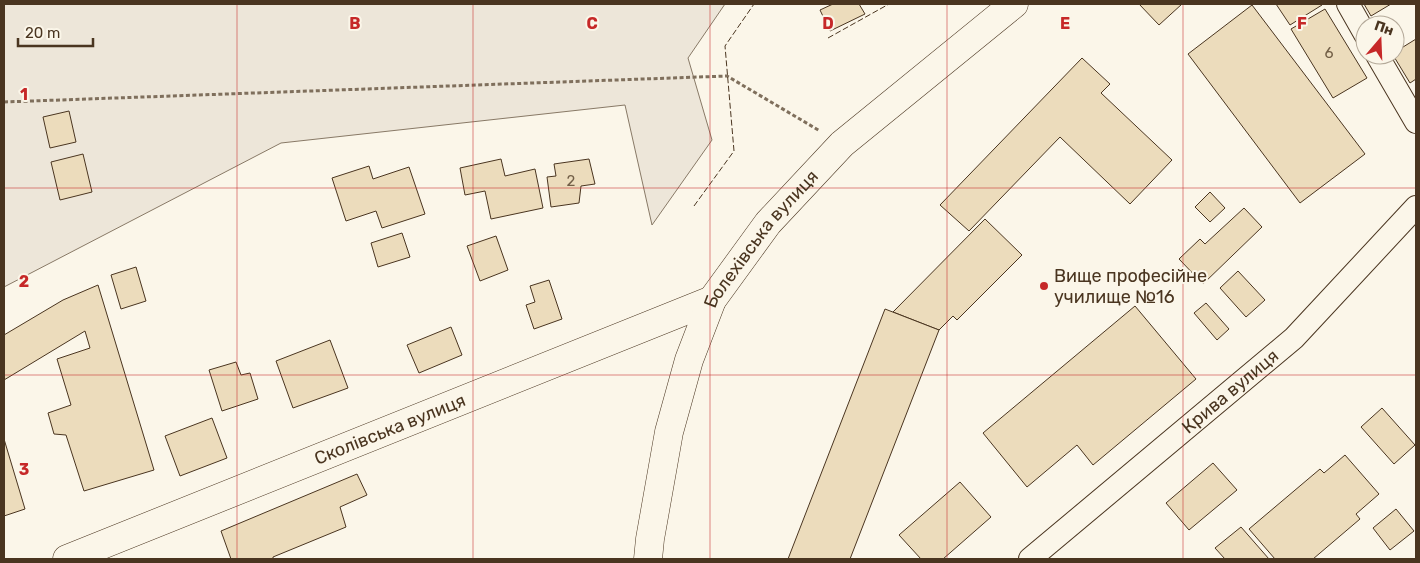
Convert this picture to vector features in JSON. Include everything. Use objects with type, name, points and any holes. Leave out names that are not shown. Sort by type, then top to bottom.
[{"type":"main road","name":"Болехівська вулиця","points":[[648,559],[669,432],[689,360],[712,300],[768,223],[842,144],[1014,4]]},
{"type":"main road","name":"Сколівська вулиця","points":[[67,559],[712,300]]},
{"type":"street","points":[[1348,4],[1355,16]]},
{"type":"street","points":[[1383,65],[1416,122]]},
{"type":"street","name":"Крива вулиця","points":[[1030,559],[1294,338],[1416,207]]},
{"type":"path","points":[[4,102],[727,76],[842,144]]},
{"type":"shaded area","points":[[4,4],[725,4],[688,58],[712,140],[652,225],[625,105],[281,143],[4,287]]},
{"type":"building","points":[[833,4],[859,4],[865,14],[830,31],[820,10]]},
{"type":"building","points":[[1139,4],[1182,4],[1159,25]]},
{"type":"building","points":[[1276,4],[1321,4],[1322,5],[1290,25]]},
{"type":"building","points":[[1364,4],[1391,4],[1373,15],[1370,15]]},
{"type":"building","points":[[1252,5],[1365,154],[1300,203],[1188,54]]},
{"type":"building","points":[[1325,9],[1355,58],[1355,65],[1359,65],[1367,78],[1333,98],[1291,29]]},
{"type":"building","points":[[1416,39],[1416,79],[1410,83],[1399,65],[1405,65],[1405,46]]},
{"type":"building","points":[[1082,58],[1110,84],[1101,93],[1172,160],[1130,204],[1060,137],[969,231],[940,205]]},
{"type":"building","points":[[69,111],[76,142],[50,148],[43,117]]},
{"type":"building","points":[[83,154],[92,192],[60,200],[51,162]]},
{"type":"building","points":[[501,159],[505,176],[535,169],[543,208],[491,219],[485,191],[465,195],[460,168]]},
{"type":"building","points":[[589,159],[595,184],[581,186],[579,203],[551,207],[547,177],[556,176],[554,164]]},
{"type":"building","points":[[369,166],[373,179],[409,167],[425,214],[382,228],[376,211],[346,221],[332,178]]},
{"type":"building","points":[[1210,192],[1225,208],[1210,222],[1195,207]]},
{"type":"building","points":[[1244,208],[1262,227],[1203,284],[1179,259],[1200,239],[1205,244]]},
{"type":"building","points":[[985,219],[1022,255],[957,320],[953,316],[939,330],[893,312]]},
{"type":"building","points":[[402,233],[410,257],[378,267],[371,243]]},
{"type":"building","points":[[496,236],[508,270],[480,281],[467,246]]},
{"type":"building","points":[[136,267],[146,301],[121,309],[111,275]]},
{"type":"building","points":[[1238,271],[1265,300],[1246,317],[1220,288]]},
{"type":"building","points":[[549,280],[562,319],[534,329],[526,305],[535,302],[530,286]]},
{"type":"building","points":[[98,285],[154,470],[84,491],[66,435],[54,434],[48,413],[71,405],[57,359],[90,348],[85,331],[4,380],[4,335],[63,300]]},
{"type":"building","points":[[1206,303],[1229,329],[1217,340],[1194,313]]},
{"type":"building","points":[[1135,306],[1196,379],[1093,465],[1077,445],[1027,487],[983,433]]},
{"type":"building","points":[[885,309],[939,330],[850,559],[788,559]]},
{"type":"building","points":[[451,327],[462,355],[419,373],[407,345]]},
{"type":"building","points":[[330,340],[348,388],[293,408],[276,361]]},
{"type":"building","points":[[236,362],[241,375],[250,373],[258,399],[222,411],[209,370]]},
{"type":"building","points":[[1382,408],[1415,445],[1394,464],[1361,427]]},
{"type":"building","points":[[212,418],[227,458],[180,476],[165,436]]},
{"type":"building","points":[[4,439],[25,509],[4,516]]},
{"type":"building","points":[[1345,455],[1379,494],[1356,514],[1360,519],[1313,559],[1275,559],[1249,529],[1320,469],[1324,473]]},
{"type":"building","points":[[1213,463],[1237,490],[1189,530],[1166,503]]},
{"type":"building","points":[[357,474],[367,495],[340,507],[346,527],[273,557],[273,559],[231,559],[221,531]]},
{"type":"building","points":[[960,482],[991,517],[943,559],[921,559],[899,535]]},
{"type":"building","points":[[1396,509],[1414,531],[1390,550],[1373,528]]},
{"type":"building","points":[[1241,527],[1269,559],[1225,559],[1215,548]]},
{"type":"fence","points":[[694,206],[734,151],[725,46],[754,4]]},
{"type":"fence","points":[[828,38],[889,4]]},
{"type":"place","name":"Вище професійне училище №16","points":[[1044,286]]}]
